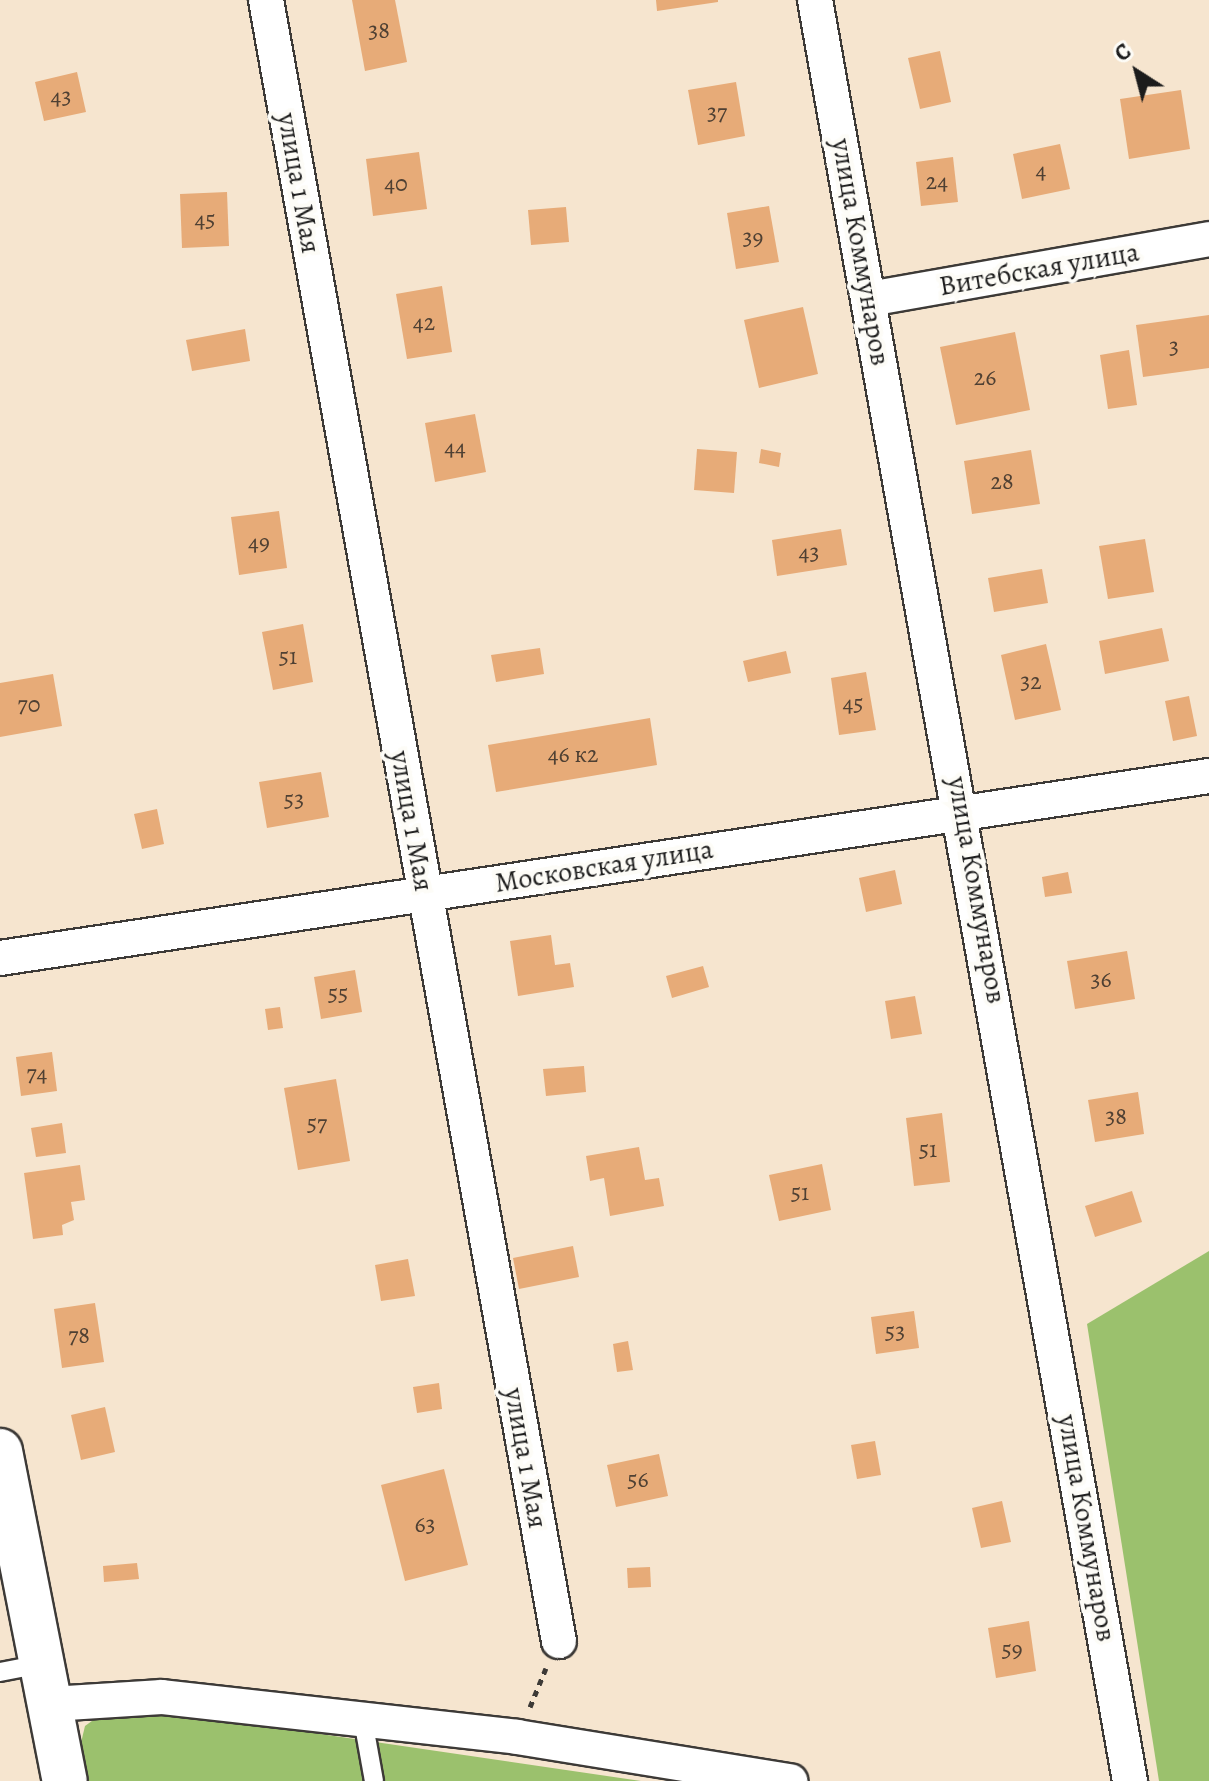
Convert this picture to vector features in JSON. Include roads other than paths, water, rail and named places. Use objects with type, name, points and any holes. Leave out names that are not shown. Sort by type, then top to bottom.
[{"type":"street","name":"улица 1 Мая","points":[[266,0],[425,893],[555,1650]]},
{"type":"street","name":"улица Коммунаров","points":[[815,0],[963,810],[1130,1781]]},
{"type":"street","name":"Витебская улица","points":[[869,299],[1209,239]]},
{"type":"street","name":"Московская улица","points":[[0,958],[963,810],[1209,776]]},
{"type":"street","points":[[0,1451],[65,1781]]},
{"type":"street","points":[[51,1704],[162,1697],[363,1720],[790,1781]]},
{"type":"lane","points":[[0,1672],[25,1667]]},
{"type":"lane","points":[[363,1720],[374,1781]]}]
